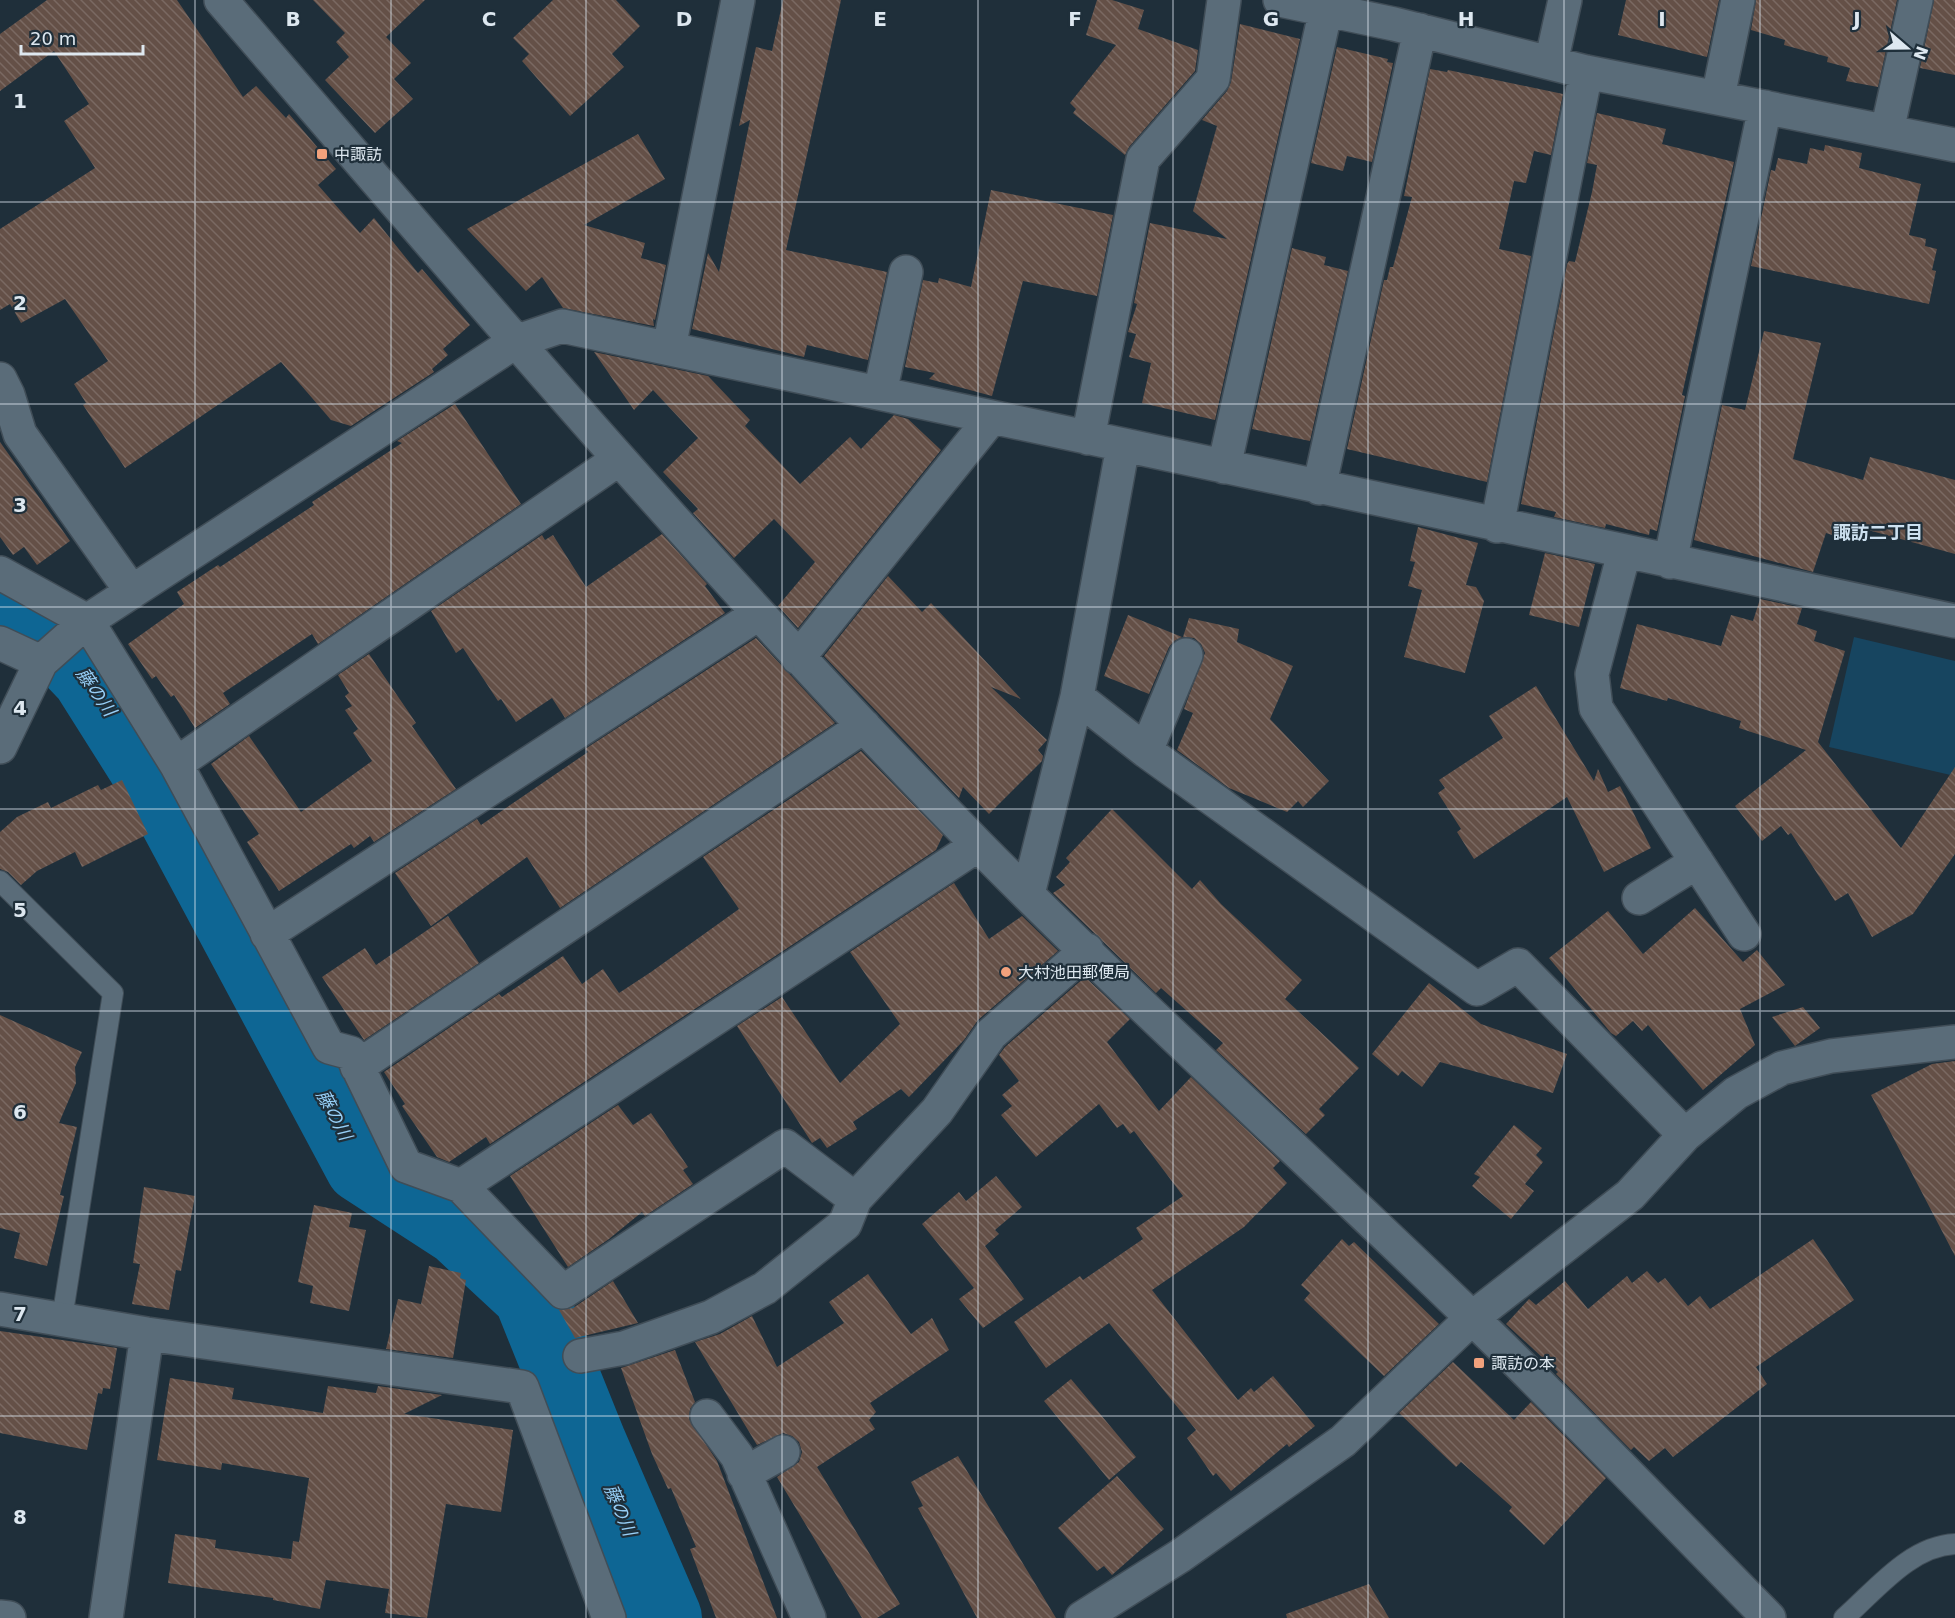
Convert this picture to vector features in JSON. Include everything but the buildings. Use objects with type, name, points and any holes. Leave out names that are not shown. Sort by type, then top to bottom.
[{"type":"street","points":[[221,0],[515,342],[798,658],[978,845],[1472,1318],[1769,1618]]},
{"type":"street","points":[[669,348],[738,0]]},
{"type":"street","points":[[1088,438],[1143,159],[1213,79],[1224,0]]},
{"type":"street","points":[[1551,63],[1565,0]]},
{"type":"street","points":[[1718,98],[1738,0]]},
{"type":"street","points":[[1887,131],[1916,0]]},
{"type":"street","points":[[1224,468],[1306,4],[1404,18],[1586,72],[1955,145]]},
{"type":"street","points":[[1319,488],[1404,18]]},
{"type":"street","points":[[1497,526],[1586,72]]},
{"type":"street","points":[[1670,562],[1765,107]]},
{"type":"street","points":[[880,393],[906,272]]},
{"type":"street","points":[[0,747],[43,661],[86,622],[515,342],[562,326],[1624,553],[1955,621]]},
{"type":"street","points":[[0,379],[20,434],[132,592]]},
{"type":"street","points":[[798,658],[992,417]]},
{"type":"street","points":[[1028,894],[1077,697],[1124,446]]},
{"type":"street","points":[[176,764],[619,459]]},
{"type":"street","points":[[1624,553],[1592,674],[1596,708],[1744,934]]},
{"type":"street","points":[[0,573],[86,622],[176,764],[329,1047],[351,1053],[406,1166],[461,1186],[563,1293],[785,1146],[855,1199]]},
{"type":"street","points":[[267,934],[758,614]]},
{"type":"street","points":[[0,643],[43,661]]},
{"type":"street","points":[[1146,751],[1186,655]]},
{"type":"street","points":[[1077,697],[1146,751],[1477,989],[1518,965],[1685,1135]]},
{"type":"street","points":[[357,1067],[864,726]]},
{"type":"street","points":[[461,1186],[978,845]]},
{"type":"street","points":[[1639,898],[1697,862]]},
{"type":"street","points":[[580,1356],[624,1348],[711,1317],[765,1288],[844,1224],[855,1199],[938,1111],[991,1034],[1087,950]]},
{"type":"street","points":[[1082,1618],[1180,1556],[1343,1441],[1472,1318],[1630,1195],[1685,1135],[1736,1093],[1782,1068],[1831,1056],[1955,1042]]},
{"type":"street","points":[[0,1309],[147,1334],[522,1387],[609,1618]]},
{"type":"street","points":[[106,1618],[147,1334]]},
{"type":"street","points":[[707,1416],[737,1456],[809,1618]]},
{"type":"street","points":[[744,1474],[783,1452]]},
{"type":"street","points":[[0,1617],[9,1618]]},
{"type":"lane","points":[[0,881],[113,993],[62,1319]]},
{"type":"lane","points":[[1844,1618],[1918,1554],[1937,1545],[1955,1544]]},
{"type":"shaded area","points":[[1854,637],[1955,661],[1955,776],[1829,747]]},
{"type":"waterway","name":"藤の川","points":[[0,600],[27,612],[88,676],[165,798],[362,1166],[459,1229],[530,1295],[590,1444],[665,1618]]},
{"type":"place","name":"中諏訪","points":[[322,154]]},
{"type":"place","name":"大村池田郵便局","points":[[1006,972]]},
{"type":"place","name":"諏訪の本","points":[[1479,1363]]},
{"type":"district","name":"諏訪二丁目","points":[[1878,533]]}]
